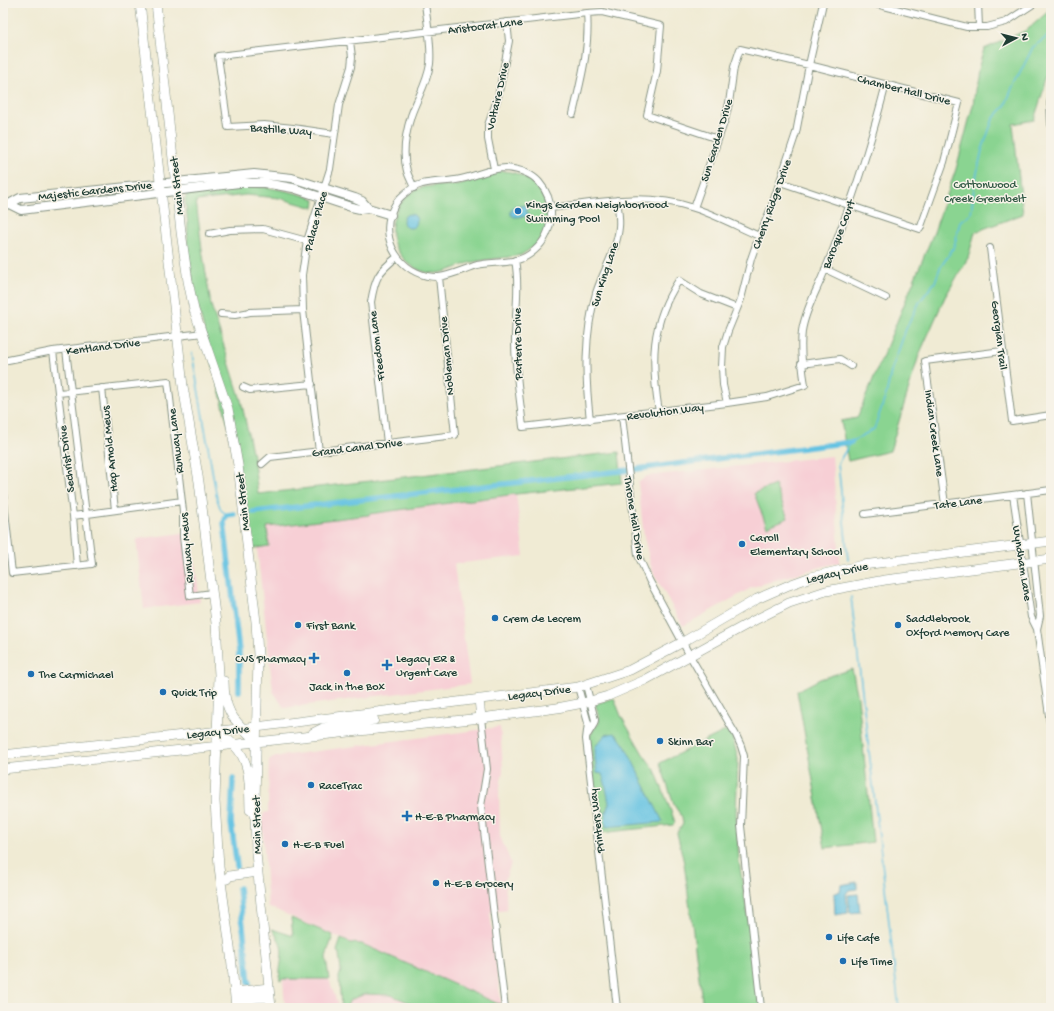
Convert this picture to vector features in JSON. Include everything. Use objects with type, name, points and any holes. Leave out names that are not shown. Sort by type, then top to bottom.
[{"type":"main road","name":"Main Street","points":[[140,3],[183,386],[199,482],[216,623],[219,671],[215,801],[236,1000]]},
{"type":"main road","name":"Main Street","points":[[156,3],[188,281],[194,310],[228,409],[238,465],[256,622],[258,655],[255,804],[256,853],[271,1008]]},
{"type":"main road","points":[[147,70],[163,68]]},
{"type":"main road","name":"Legacy Drive","points":[[3,769],[306,737],[479,699],[582,686],[630,670],[757,600],[789,585],[811,577],[837,570],[872,564],[1051,541]]},
{"type":"main road","name":"Legacy Drive","points":[[3,755],[256,727],[374,721],[481,718],[562,707],[586,702],[627,688],[690,656],[755,620],[789,604],[826,591],[874,582],[1051,559]]},
{"type":"main road","points":[[872,564],[874,582]]},
{"type":"main road","points":[[216,623],[222,638],[224,690],[227,706],[234,721],[257,742]]},
{"type":"main road","points":[[479,699],[481,718]]},
{"type":"main road","points":[[217,731],[234,745],[245,760],[248,767],[250,834],[256,853]]},
{"type":"main road","points":[[104,744],[106,758]]},
{"type":"main road","points":[[224,879],[230,882],[258,876]]},
{"type":"main road","points":[[236,1000],[270,992]]},
{"type":"street","points":[[414,188],[407,170],[405,154],[406,138],[412,116],[426,82],[430,63],[425,3]]},
{"type":"street","name":"Cherry Ridge Drive","points":[[727,403],[723,385],[723,348],[741,299],[751,259],[771,208],[796,133],[823,3]]},
{"type":"street","points":[[872,3],[897,6],[967,27],[987,27],[1006,22],[1035,3]]},
{"type":"street","points":[[978,3],[979,27]]},
{"type":"street","name":"Aristocrat Lane","points":[[228,127],[218,56],[602,12],[661,26],[657,71],[647,115],[718,139]]},
{"type":"street","points":[[573,114],[587,47],[587,13]]},
{"type":"street","name":"Voltaire Drive","points":[[494,169],[488,139],[488,125],[498,97],[509,41],[507,22]]},
{"type":"street","name":"Palace Place","points":[[319,452],[303,310],[302,275],[307,241],[330,169],[339,105],[351,67],[352,58],[350,41]]},
{"type":"street","name":"Chamber Hall Drive","points":[[740,49],[959,103],[944,162],[920,229],[780,182]]},
{"type":"street","name":"Sun Garden Drive","points":[[694,208],[729,103],[734,67],[740,49]]},
{"type":"street","name":"Baroque Court","points":[[805,385],[801,364],[802,330],[807,309],[825,269],[849,206],[876,124],[886,84]]},
{"type":"street","points":[[1051,99],[1051,124]]},
{"type":"street","name":"Bastille Way","points":[[228,127],[264,126],[293,128],[334,134]]},
{"type":"street","points":[[494,169],[515,169],[530,175],[538,181],[544,190],[551,208],[550,222],[543,242],[529,254],[515,260],[478,265],[439,277],[422,275],[409,269],[397,257],[389,241],[388,223],[397,201],[401,196],[421,184],[467,178],[494,169]]},
{"type":"street","name":"Majestic Gardens Drive","points":[[6,205],[21,210],[78,203],[161,188],[254,174],[292,178],[355,198],[362,201],[368,208]]},
{"type":"street","name":"Majestic Gardens Drive","points":[[176,186],[264,183],[293,188],[320,198],[360,209],[368,208],[391,215]]},
{"type":"street","name":"Majestic Gardens Drive","points":[[6,205],[20,198],[77,192],[161,188]]},
{"type":"street","points":[[77,192],[78,203]]},
{"type":"street","points":[[551,208],[642,198],[667,201],[694,208],[759,236]]},
{"type":"street","name":"Sun King Lane","points":[[590,420],[586,378],[586,355],[589,325],[596,292],[615,244],[619,228],[617,200]]},
{"type":"street","points":[[209,234],[230,230],[262,229],[307,241]]},
{"type":"street","name":"Georgian Trail","points":[[990,248],[1012,421],[1051,415]]},
{"type":"street","name":"Freedom Lane","points":[[387,444],[371,302],[373,285],[379,273],[397,257]]},
{"type":"street","name":"Parterre Drive","points":[[515,260],[518,285],[515,316],[515,356],[523,427]]},
{"type":"street","points":[[825,269],[886,298]]},
{"type":"street","name":"Nobleman Drive","points":[[439,277],[455,435]]},
{"type":"street","points":[[659,412],[654,381],[656,332],[663,308],[679,280],[701,294],[737,308]]},
{"type":"street","points":[[221,314],[235,315],[250,312],[303,310]]},
{"type":"street","name":"Kentland Drive","points":[[3,361],[66,350],[203,334]]},
{"type":"street","name":"Sechrist Drive","points":[[53,352],[73,516],[77,566],[92,564],[66,350]]},
{"type":"street","name":"Indian Creek Lane","points":[[945,504],[925,361],[1002,351]]},
{"type":"street","points":[[801,364],[840,359],[851,366]]},
{"type":"street","name":"Runway Lane","points":[[102,388],[168,381],[182,501]]},
{"type":"street","points":[[243,387],[250,390],[312,384]]},
{"type":"street","name":"Revolution Way","points":[[523,427],[727,403],[767,397],[805,385]]},
{"type":"street","points":[[59,393],[102,388]]},
{"type":"street","name":"Hap Arnold Mews","points":[[102,388],[115,510]]},
{"type":"street","name":"Throne Hall Drive","points":[[622,416],[638,555],[648,580],[736,735],[744,756],[741,826],[762,1008]]},
{"type":"street","name":"Grand Canal Drive","points":[[262,464],[270,458],[455,435]]},
{"type":"street","name":"Tate Lane","points":[[865,514],[1051,490]]},
{"type":"street","name":"Wyndham Lane","points":[[1027,493],[1040,616],[1037,629]]},
{"type":"street","points":[[3,494],[12,573],[77,566]]},
{"type":"street","name":"Wyndham Lane","points":[[1013,495],[1019,545],[1031,617],[1037,629],[1051,730]]},
{"type":"street","points":[[73,516],[182,501]]},
{"type":"street","name":"Runway Mews","points":[[182,501],[183,537],[190,596],[212,593]]},
{"type":"street","points":[[1015,512],[1029,510]]},
{"type":"street","name":"Printers Way","points":[[582,686],[586,702],[588,723],[586,739],[616,1006]]},
{"type":"street","points":[[481,718],[487,769],[481,806],[506,1008]]},
{"type":"shaded area","name":"Caroll Elementary School","points":[[832,456],[840,562],[753,587],[683,626],[653,572],[650,563],[644,537],[638,483],[647,476]]},
{"type":"shaded area","points":[[516,494],[524,556],[454,564],[470,684],[284,708],[273,691],[257,548],[269,546],[267,527],[369,515]]},
{"type":"shaded area","points":[[191,532],[200,602],[144,609],[136,539]]},
{"type":"shaded area","points":[[500,727],[503,770],[499,793],[500,836],[511,863],[505,880],[507,910],[490,912],[501,1005],[362,944],[351,943],[274,909],[268,908],[262,820],[264,813],[268,812],[269,760],[273,757]]},
{"type":"shaded area","points":[[283,979],[329,979],[339,1008],[285,1008]]},
{"type":"shaded area","points":[[365,994],[391,995],[422,1008],[346,1008],[350,1000]]},
{"type":"green space","name":"Cottonwood Creek Greenbelt","points":[[1051,9],[1051,66],[1034,120],[1013,124],[1023,214],[975,232],[968,258],[945,297],[919,355],[890,451],[848,461],[841,421],[857,418],[934,232],[956,169],[973,105],[978,69],[984,49],[1027,30]]},
{"type":"green space","points":[[504,171],[516,173],[526,178],[535,185],[546,203],[546,224],[542,236],[533,247],[521,255],[473,262],[448,271],[437,273],[421,271],[403,258],[396,248],[392,230],[396,212],[407,196],[415,190],[424,187],[460,184],[489,173]]},
{"type":"green space","points":[[239,186],[276,189],[303,195],[315,200],[314,208],[279,198],[246,195],[196,201],[211,305],[241,400],[253,456],[258,494],[619,452],[622,483],[516,494],[369,515],[267,527],[269,546],[250,549],[243,484],[195,294],[187,247],[188,225],[185,199],[188,192]]},
{"type":"green space","points":[[775,485],[788,518],[767,527],[754,493]]},
{"type":"green space","points":[[852,669],[858,698],[873,842],[825,848],[797,691],[820,679]]},
{"type":"green space","points":[[614,698],[621,716],[643,754],[655,770],[674,819],[675,823],[673,825],[600,833],[589,741],[592,731],[599,723],[599,715],[595,704]]},
{"type":"green space","points":[[727,730],[731,732],[738,759],[736,812],[739,861],[762,1008],[703,1008],[684,863],[677,833],[683,824],[682,817],[674,805],[660,763]]},
{"type":"green space","points":[[291,918],[333,935],[326,957],[329,979],[283,979],[280,981],[282,950],[280,942],[272,929],[293,936]]},
{"type":"green space","points":[[341,939],[351,943],[362,944],[501,1005],[501,1008],[422,1008],[391,995],[365,994],[350,1000],[346,1008],[341,1008],[339,977],[341,971],[339,954],[337,951]]},
{"type":"water","name":"Kings Garden Neighborhood Swimming Pool","points":[[528,205],[526,212],[530,216],[515,217],[511,215],[511,211],[514,207]]},
{"type":"water","points":[[407,214],[413,214],[417,218],[417,224],[413,228],[407,228],[403,224],[403,218]]},
{"type":"water","points":[[614,733],[625,746],[663,822],[606,827],[605,815],[609,803],[602,774],[597,773],[595,747],[605,735]]},
{"type":"water","points":[[857,882],[857,889],[849,890],[846,894],[848,913],[835,915],[834,894],[840,891],[841,885]]},
{"type":"water","points":[[858,894],[860,912],[850,913],[848,895]]},
{"type":"waterway","points":[[848,560],[838,463],[851,442],[874,429],[906,329],[920,301],[935,282],[940,268],[954,247],[960,222],[971,214],[974,187],[982,150],[993,119],[1005,106],[1033,47],[1051,34]]},
{"type":"waterway","points":[[192,353],[217,499],[221,510],[227,515]]},
{"type":"waterway","points":[[253,512],[629,470],[851,442]]},
{"type":"waterway","points":[[234,514],[227,515],[224,522],[239,651],[239,691]]},
{"type":"waterway","points":[[851,597],[899,1008]]},
{"type":"waterway","points":[[233,779],[231,823],[237,866]]},
{"type":"waterway","points":[[239,888],[249,983]]},
{"type":"place","name":"Kings Garden Neighborhood Swimming Pool","points":[[518,211]]},
{"type":"place","name":"Caroll Elementary School","points":[[742,544]]},
{"type":"place","name":"Crem de Lecrem","points":[[495,618]]},
{"type":"place","name":"First Bank","points":[[298,625]]},
{"type":"place","name":"Saddlebrook Oxford Memory Care","points":[[898,625]]},
{"type":"place","name":"CVS Pharmacy","points":[[314,658]]},
{"type":"place","name":"Legacy ER & Urgent Care","points":[[387,665]]},
{"type":"place","name":"Jack in the Box","points":[[347,673]]},
{"type":"place","name":"The Carmichael","points":[[31,674]]},
{"type":"place","name":"Quick Trip","points":[[163,692]]},
{"type":"place","name":"Skinn Bar","points":[[660,741]]},
{"type":"place","name":"RaceTrac","points":[[311,785]]},
{"type":"place","name":"H-E-B Pharmacy","points":[[407,816]]},
{"type":"place","name":"H-E-B Fuel","points":[[285,844]]},
{"type":"place","name":"H-E-B Grocery","points":[[436,883]]},
{"type":"place","name":"Life Cafe","points":[[829,937]]},
{"type":"place","name":"Life Time","points":[[843,961]]}]
